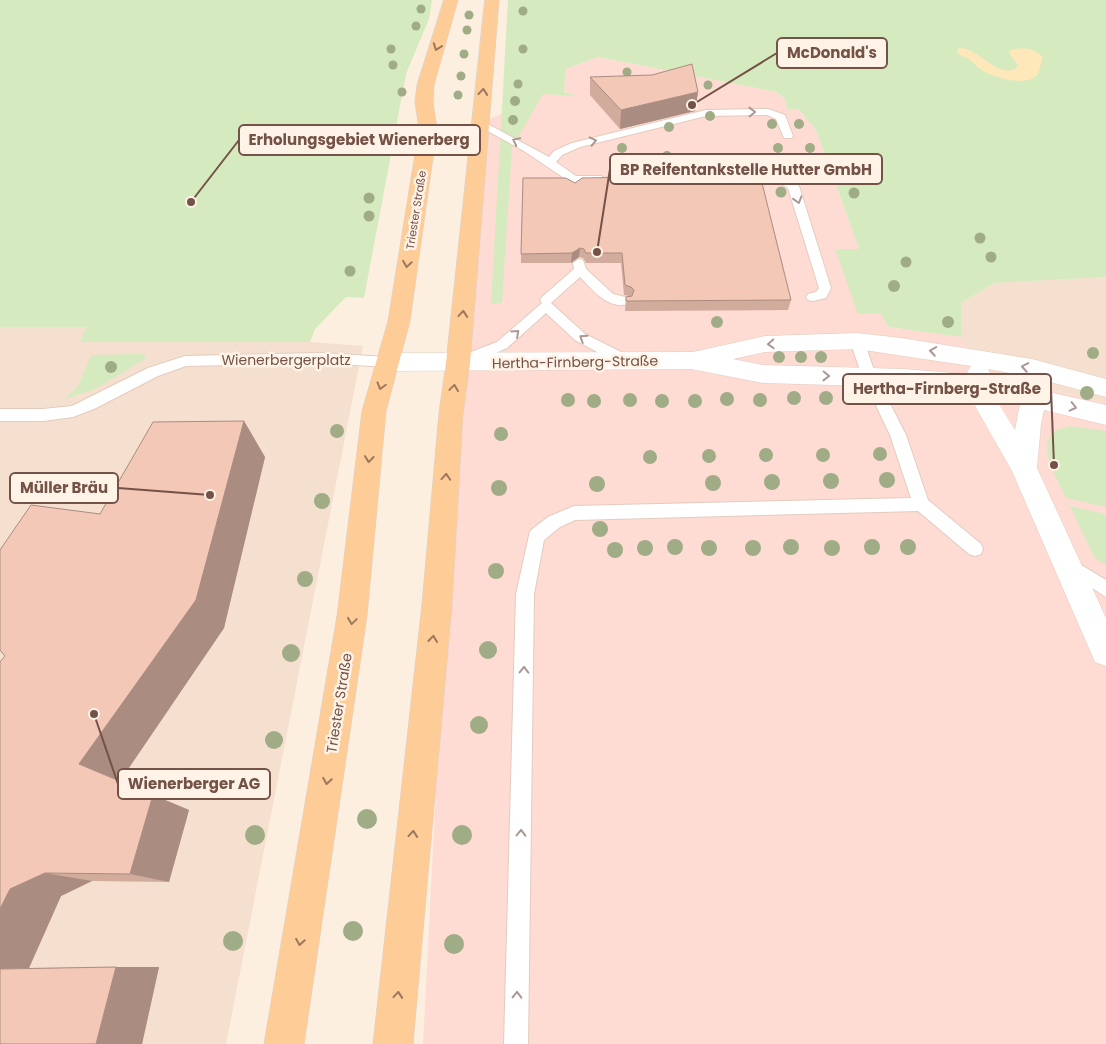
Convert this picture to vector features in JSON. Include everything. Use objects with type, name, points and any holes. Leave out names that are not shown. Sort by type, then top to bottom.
[{"type":"main road","name":"Triester Straße","points":[[284,1044],[352,616],[374,411],[399,321],[428,129],[424,100],[430,65],[443,29],[450,0]]},
{"type":"main road","points":[[393,1044],[414,814],[437,604],[451,413],[458,363],[492,0]]},
{"type":"street","name":"Hertha-Firnberg-Straße","points":[[458,363],[691,360],[765,344],[858,341],[901,346],[978,371],[1034,398],[1106,415]]},
{"type":"street","name":"Hertha-Firnberg-Straße","points":[[691,360],[764,374],[869,376],[1032,368],[1106,388]]},
{"type":"street","points":[[388,362],[458,363]]},
{"type":"street","points":[[978,371],[1068,563],[1106,652]]},
{"type":"street","points":[[1024,468],[1028,424],[1034,398]]},
{"type":"lane","points":[[550,162],[558,153],[576,145],[706,113],[768,112],[781,117],[788,136]]},
{"type":"lane","points":[[480,124],[522,143],[550,162],[574,183],[613,179]]},
{"type":"lane","points":[[633,179],[700,173],[762,172],[778,177],[793,186],[825,288],[821,294],[813,297]]},
{"type":"lane","points":[[458,363],[502,345],[547,303],[580,267],[609,298],[624,302]]},
{"type":"lane","points":[[547,303],[580,337],[626,361]]},
{"type":"lane","points":[[858,341],[869,376],[898,436],[921,504],[975,549]]},
{"type":"lane","name":"Wienerbergerplatz","points":[[0,415],[43,415],[73,410],[89,405],[153,372],[185,361],[322,358],[388,362]]},
{"type":"lane","points":[[516,1044],[525,594],[536,536],[554,522],[574,513],[921,504]]},
{"type":"lane","points":[[1068,563],[1106,589]]},
{"type":"shaded area","points":[[598,57],[777,92],[785,99],[787,109],[798,109],[816,130],[859,249],[835,250],[881,314],[888,327],[962,337],[971,369],[1106,403],[1106,1044],[423,1044],[458,363],[480,124],[543,94],[576,95],[564,92],[566,69]]},
{"type":"shaded area","points":[[1106,277],[1106,403],[971,369],[962,337],[961,303],[994,283]]},
{"type":"shaded area","points":[[0,327],[87,327],[81,342],[310,342],[363,346],[226,1044],[0,1044]]},
{"type":"green space","points":[[0,0],[432,0],[429,19],[406,74],[364,298],[346,297],[315,329],[310,342],[80,342],[87,327],[0,327]]},
{"type":"green space","points":[[508,0],[1106,0],[1106,277],[994,283],[961,303],[962,337],[888,327],[881,314],[858,314],[835,249],[859,249],[816,130],[798,109],[787,109],[785,99],[777,92],[598,57],[566,69],[564,92],[579,96],[543,94],[512,148],[502,303],[491,304]]},
{"type":"green space","points":[[143,354],[146,357],[145,359],[95,389],[65,399],[79,384],[92,355]]},
{"type":"green space","points":[[1071,426],[1106,431],[1106,507],[1066,498],[1055,475],[1047,452],[1049,436],[1057,430]]},
{"type":"green space","points":[[1070,506],[1106,514],[1106,566],[1094,557]]},
{"type":"sand","points":[[959,48],[974,52],[994,66],[1008,70],[1015,69],[1018,65],[1009,53],[1011,50],[1028,49],[1043,57],[1037,75],[1032,79],[1019,81],[996,77],[983,71],[959,54],[957,52]]},
{"type":"building","points":[[692,64],[698,92],[621,110],[590,77],[652,75]]},
{"type":"building","points":[[760,175],[791,300],[626,301],[626,297],[632,296],[634,290],[625,285],[622,253],[586,253],[584,249],[580,248],[572,253],[521,254],[523,178],[566,178],[575,183],[582,178]]},
{"type":"building","points":[[244,421],[196,600],[79,764],[153,795],[130,874],[45,873],[10,889],[0,909],[0,662],[5,656],[0,650],[0,550],[31,505],[100,514],[153,422]]},
{"type":"building","points":[[116,967],[96,1044],[0,1044],[0,969]]},
{"type":"place","name":"McDonald's","points":[[692,105]]},
{"type":"place","name":"Erholungsgebiet Wienerberg","points":[[191,202]]},
{"type":"place","name":"BP Reifentankstelle Hutter GmbH","points":[[597,252]]},
{"type":"place","name":"Hertha-Firnberg-Straße","points":[[1054,465]]},
{"type":"place","name":"Müller Bräu","points":[[210,495]]},
{"type":"place","name":"Wienerberger AG","points":[[94,714]]}]
